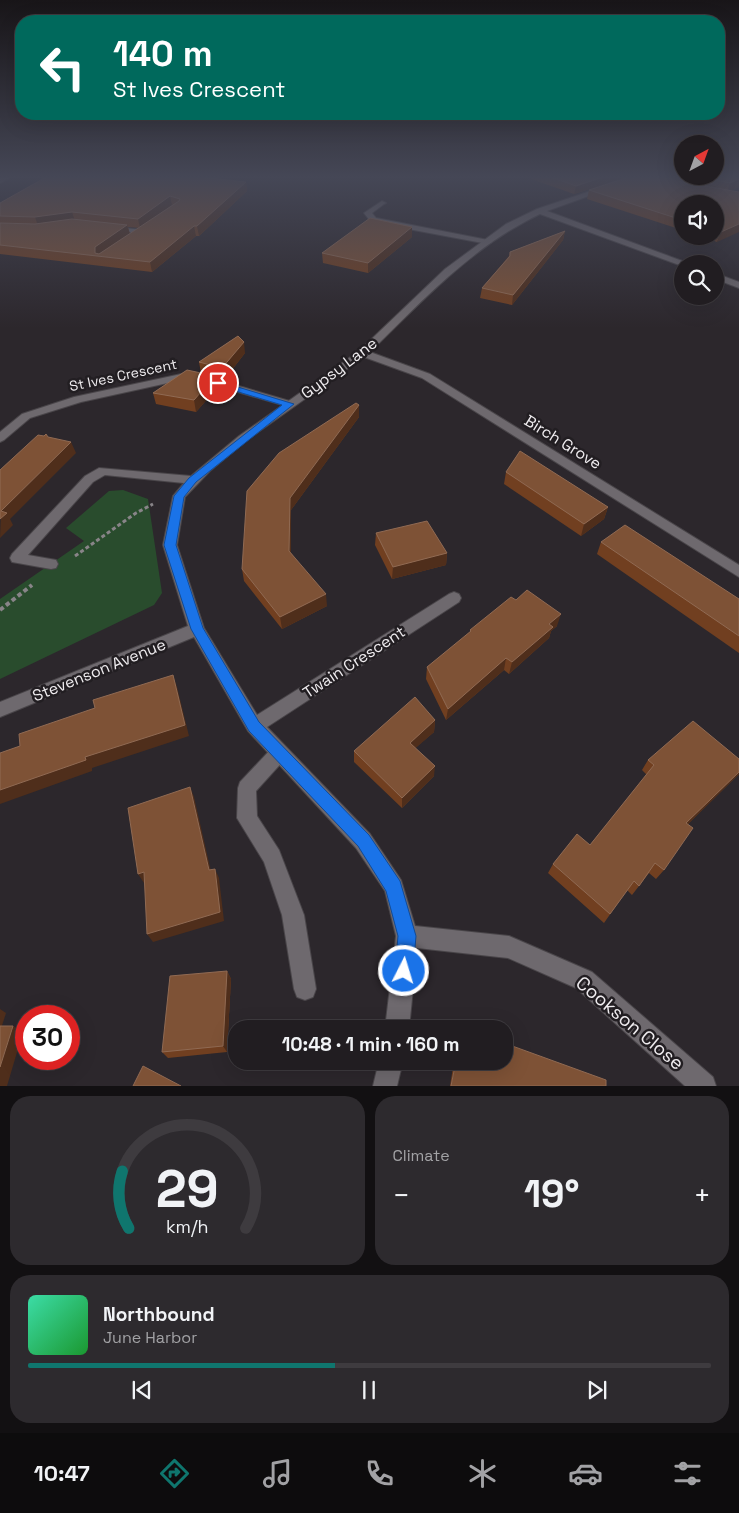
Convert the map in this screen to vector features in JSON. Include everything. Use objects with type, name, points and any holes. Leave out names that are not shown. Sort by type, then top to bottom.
[{"type":"street","points":[[100,227],[146,229],[134,237]]},
{"type":"street","points":[[409,227],[488,242]]},
{"type":"street","name":"Gypsy Lane","points":[[179,496],[193,480],[289,404],[363,353],[448,271],[508,227]]},
{"type":"street","points":[[582,227],[674,261]]},
{"type":"street","points":[[724,279],[739,285]]},
{"type":"street","name":"Birch Grove","points":[[363,353],[426,376],[739,572]]},
{"type":"street","points":[[51,564],[17,558],[89,478],[103,471],[193,480]]},
{"type":"street","points":[[179,496],[170,545],[197,629],[254,726],[363,841],[394,887],[407,936],[399,1020]]},
{"type":"street","name":"Twain Crescent","points":[[254,726],[454,598]]},
{"type":"street","name":"Stevenson Avenue","points":[[0,710],[197,629]]},
{"type":"street","points":[[279,753],[246,788],[247,818],[272,857],[293,915],[304,990]]},
{"type":"street","name":"Cookson Close","points":[[407,936],[509,947],[584,980],[704,1086]]},
{"type":"street","points":[[385,1086],[389,1070]]},
{"type":"lane","name":"St Ives Crescent","points":[[0,438],[26,416],[34,413],[78,399],[186,376],[201,378],[289,404]]},
{"type":"path","points":[[72,557],[136,513],[163,498],[179,496]]},
{"type":"path","points":[[0,610],[35,583]]},
{"type":"green space","points":[[123,490],[148,499],[162,593],[154,605],[0,679],[0,599],[84,541],[66,528],[109,491]]},
{"type":"building","points":[[0,227],[125,227],[95,247],[95,253],[99,254],[140,227],[193,227],[150,262],[0,245]]},
{"type":"building","points":[[358,227],[412,227],[368,263],[322,253]]},
{"type":"building","points":[[724,227],[733,227],[724,231]]},
{"type":"building","points":[[565,231],[513,295],[482,288],[510,256],[510,252]]},
{"type":"building","points":[[238,336],[244,342],[222,368],[199,362]]},
{"type":"building","points":[[187,370],[215,376],[194,400],[153,393]]},
{"type":"building","points":[[356,403],[359,405],[290,498],[289,551],[326,594],[280,617],[242,569],[247,491],[279,453]]},
{"type":"building","points":[[46,434],[48,437],[71,442],[1,511],[7,513],[0,519],[0,470],[38,435],[44,436]]},
{"type":"building","points":[[520,451],[608,507],[584,524],[506,472]]},
{"type":"building","points":[[427,521],[447,553],[393,567],[376,533]]},
{"type":"building","points":[[625,525],[739,599],[739,636],[601,542]]},
{"type":"building","points":[[527,590],[561,614],[549,624],[553,627],[512,662],[506,658],[448,709],[427,667],[511,597],[516,600]]},
{"type":"building","points":[[173,675],[185,725],[85,757],[86,760],[0,790],[0,753],[20,746],[19,734],[95,708],[93,700]]},
{"type":"building","points":[[415,697],[435,720],[410,743],[435,766],[402,798],[354,751]]},
{"type":"building","points":[[693,721],[739,759],[739,772],[686,823],[693,828],[664,870],[655,863],[639,886],[634,881],[610,914],[553,864],[577,834],[590,845],[654,765],[648,760]]},
{"type":"building","points":[[190,787],[209,870],[215,869],[220,912],[147,934],[144,872],[138,874],[128,808]]},
{"type":"building","points":[[227,971],[223,1046],[162,1052],[170,976]]},
{"type":"building","points":[[0,1026],[13,1026],[0,1067]]},
{"type":"building","points":[[513,1046],[606,1080],[606,1086],[451,1086],[454,1070],[513,1070]]},
{"type":"building","points":[[143,1066],[181,1086],[133,1086]]},
{"type":"route","points":[[218,383],[289,404],[206,468],[179,496],[170,545],[197,629],[254,726],[363,841],[394,887],[407,936],[404,971]]}]
